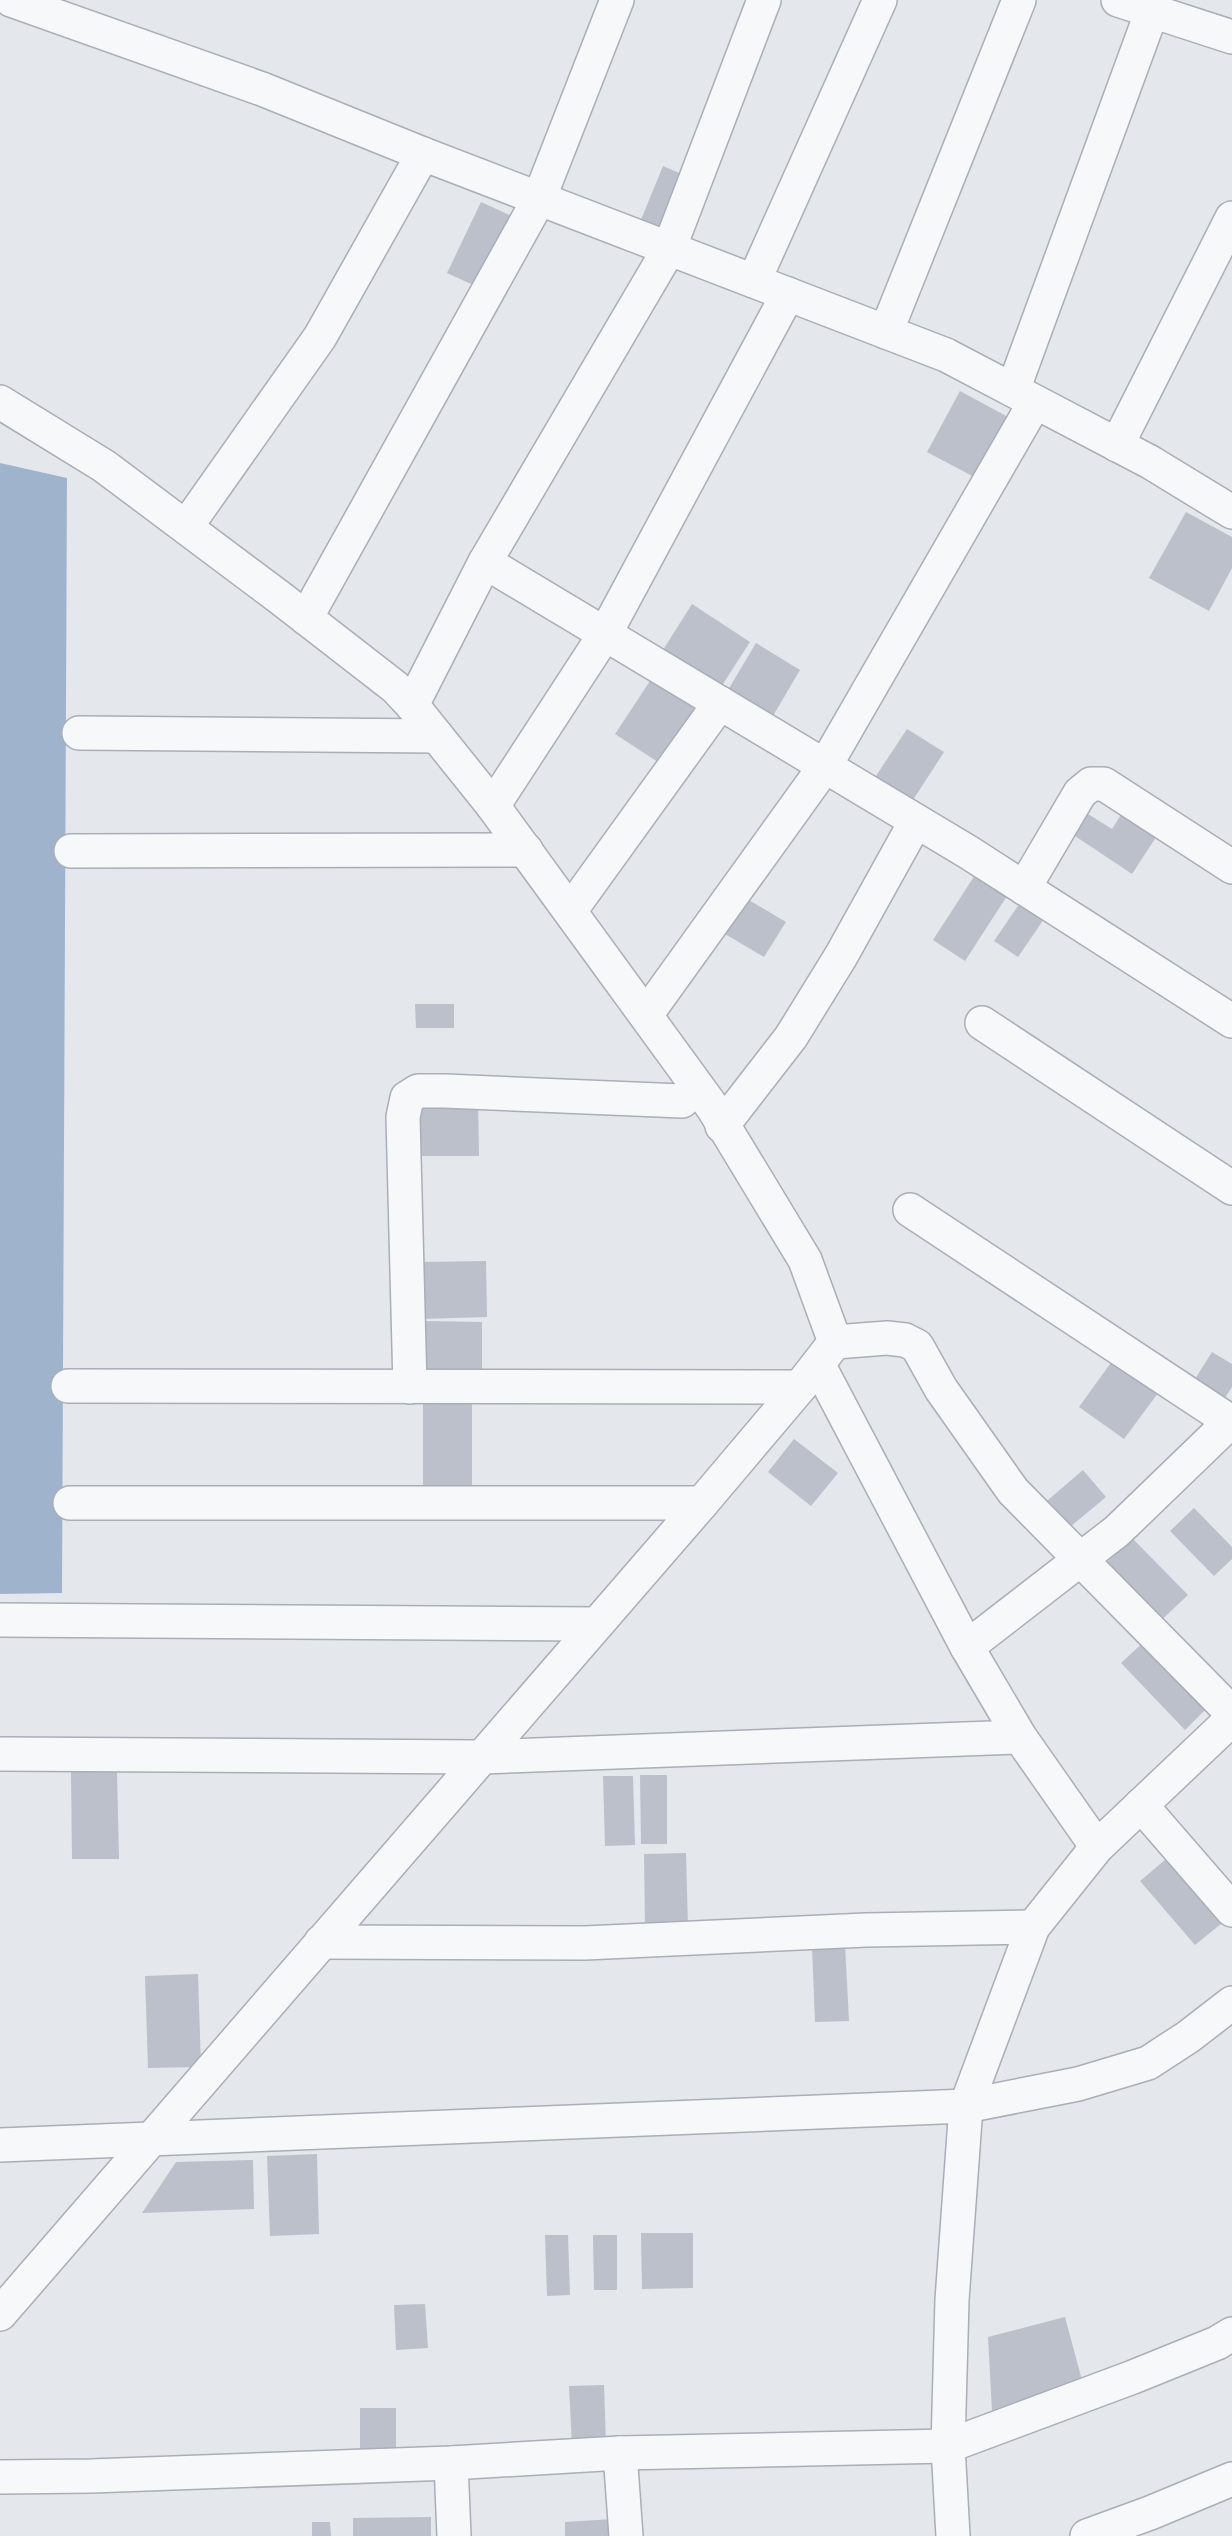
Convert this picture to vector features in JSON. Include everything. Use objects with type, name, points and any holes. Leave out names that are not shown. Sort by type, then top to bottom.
[{"type":"street","points":[[11,0],[262,89],[423,154],[946,355],[1118,445],[1232,512]]},
{"type":"street","points":[[306,618],[539,198],[617,0]]},
{"type":"street","points":[[412,705],[485,562],[669,249],[764,0]]},
{"type":"street","points":[[754,281],[880,0]]},
{"type":"street","points":[[886,332],[1019,0]]},
{"type":"street","points":[[1118,0],[1161,9],[1232,37]]},
{"type":"street","points":[[646,1015],[825,766],[1024,396],[1161,9]]},
{"type":"street","points":[[186,527],[320,337],[423,154]]},
{"type":"street","points":[[1118,445],[1232,218]]},
{"type":"street","points":[[493,806],[605,634],[788,294]]},
{"type":"street","points":[[0,402],[104,466],[395,687],[493,806],[713,1108],[805,1260],[818,1365],[967,1647],[1020,1737],[1097,1847]]},
{"type":"street","points":[[485,562],[916,821],[1232,1021]]},
{"type":"street","points":[[570,911],[720,703]]},
{"type":"street","points":[[79,734],[437,736]]},
{"type":"street","points":[[1024,888],[1080,793],[1091,784],[1104,784],[1232,867]]},
{"type":"street","points":[[722,1126],[791,1037],[841,956],[916,821]]},
{"type":"street","points":[[71,851],[526,850]]},
{"type":"street","points":[[982,1023],[1232,1188]]},
{"type":"street","points":[[410,1387],[403,1117],[407,1098],[418,1092],[445,1090],[682,1101]]},
{"type":"street","points":[[910,1210],[1231,1421],[1117,1530],[967,1647]]},
{"type":"street","points":[[68,1386],[410,1387],[818,1365],[887,1338],[905,1340],[917,1346],[941,1389],[1013,1491],[1232,1713]]},
{"type":"street","points":[[0,2314],[702,1503],[818,1365]]},
{"type":"street","points":[[70,1503],[702,1503]]},
{"type":"street","points":[[0,1620],[597,1624]]},
{"type":"street","points":[[953,2536],[948,2446],[952,2300],[966,2106],[1033,1927],[1097,1847],[1232,1719]]},
{"type":"street","points":[[0,1754],[482,1757],[1020,1737]]},
{"type":"street","points":[[1141,1805],[1232,1910]]},
{"type":"street","points":[[321,1942],[585,1943],[866,1930],[1033,1927]]},
{"type":"street","points":[[0,2145],[966,2106],[1078,2084],[1148,2062],[1188,2037],[1232,2003]]},
{"type":"street","points":[[0,2477],[91,2476],[451,2463],[620,2453],[948,2446],[1133,2378],[1217,2343],[1232,2334]]},
{"type":"street","points":[[620,2453],[626,2536]]},
{"type":"street","points":[[451,2463],[454,2536]]},
{"type":"street","points":[[1087,2536],[1232,2479]]},
{"type":"water","points":[[0,463],[67,478],[62,1593],[0,1594]]},
{"type":"building","points":[[663,166],[693,179],[667,244],[636,232]]},
{"type":"building","points":[[481,202],[518,219],[484,290],[447,273]]},
{"type":"building","points":[[960,391],[1008,417],[976,478],[927,452]]},
{"type":"building","points":[[1186,512],[1232,537],[1232,568],[1209,611],[1149,578]]},
{"type":"building","points":[[692,604],[750,642],[721,687],[663,650]]},
{"type":"building","points":[[756,643],[800,670],[770,721],[725,695]]},
{"type":"building","points":[[652,678],[702,710],[664,766],[615,734]]},
{"type":"building","points":[[907,729],[944,752],[911,803],[874,779]]},
{"type":"building","points":[[1127,805],[1162,828],[1132,874],[1066,830],[1080,809],[1112,829]]},
{"type":"building","points":[[975,875],[1007,896],[965,961],[933,940]]},
{"type":"building","points":[[747,899],[786,922],[764,957],[725,934]]},
{"type":"building","points":[[1022,900],[1046,916],[1018,957],[994,941]]},
{"type":"building","points":[[415,1004],[454,1004],[454,1028],[416,1028]]},
{"type":"building","points":[[478,1100],[479,1156],[416,1156],[416,1101]]},
{"type":"building","points":[[486,1261],[487,1317],[421,1319],[420,1262]]},
{"type":"building","points":[[423,1321],[482,1322],[482,1378],[423,1378]]},
{"type":"building","points":[[1212,1352],[1232,1364],[1232,1387],[1220,1405],[1190,1387]]},
{"type":"building","points":[[1115,1357],[1161,1389],[1124,1439],[1079,1407]]},
{"type":"building","points":[[423,1397],[472,1397],[472,1490],[423,1490]]},
{"type":"building","points":[[794,1439],[838,1473],[811,1506],[768,1472]]},
{"type":"building","points":[[1083,1470],[1106,1497],[1064,1532],[1041,1506]]},
{"type":"building","points":[[1194,1508],[1232,1547],[1232,1559],[1214,1576],[1170,1531]]},
{"type":"building","points":[[1132,1538],[1188,1595],[1155,1626],[1100,1569]]},
{"type":"building","points":[[1147,1639],[1210,1705],[1185,1730],[1121,1663]]},
{"type":"building","points":[[117,1771],[119,1859],[72,1859],[71,1772]]},
{"type":"building","points":[[640,1775],[667,1775],[667,1844],[641,1844]]},
{"type":"building","points":[[603,1776],[633,1776],[635,1845],[605,1846]]},
{"type":"building","points":[[686,1853],[688,1928],[645,1929],[644,1854]]},
{"type":"building","points":[[1172,1854],[1227,1919],[1195,1945],[1140,1881]]},
{"type":"building","points":[[845,1945],[849,2021],[815,2022],[812,1947]]},
{"type":"building","points":[[198,1974],[201,2067],[148,2068],[145,1976]]},
{"type":"building","points":[[317,2154],[319,2234],[270,2236],[267,2156]]},
{"type":"building","points":[[253,2160],[254,2209],[142,2213],[176,2162]]},
{"type":"building","points":[[641,2233],[693,2233],[693,2288],[642,2289]]},
{"type":"building","points":[[545,2235],[568,2235],[570,2295],[547,2296]]},
{"type":"building","points":[[593,2235],[617,2235],[617,2290],[594,2290]]},
{"type":"building","points":[[425,2304],[428,2348],[396,2350],[394,2305]]},
{"type":"building","points":[[1065,2317],[1083,2384],[992,2411],[988,2337]]},
{"type":"building","points":[[604,2385],[606,2444],[572,2445],[569,2386]]},
{"type":"building","points":[[360,2408],[396,2408],[396,2459],[360,2459]]},
{"type":"building","points":[[431,2517],[431,2536],[353,2536],[353,2518]]},
{"type":"building","points":[[614,2519],[615,2536],[565,2536],[565,2522]]},
{"type":"building","points":[[312,2522],[330,2522],[331,2536],[312,2536]]}]
